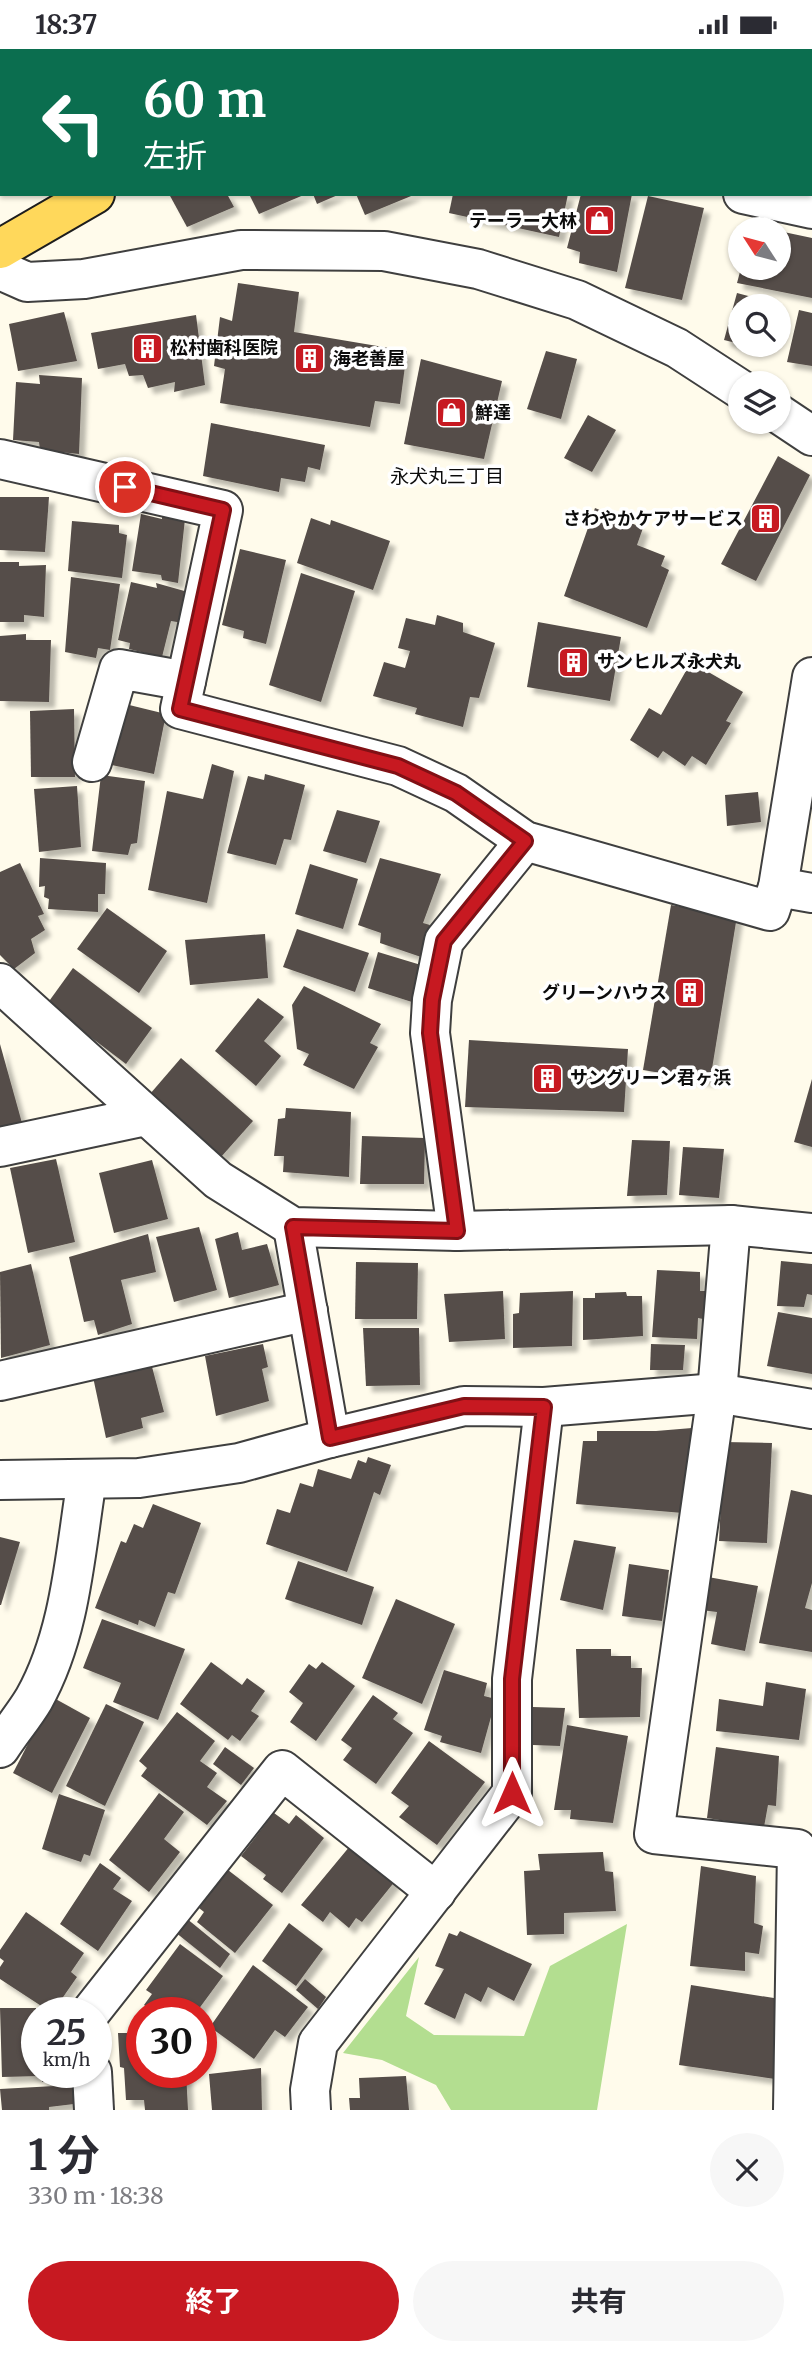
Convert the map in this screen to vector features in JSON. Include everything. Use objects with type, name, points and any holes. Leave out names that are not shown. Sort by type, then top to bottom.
[{"type":"main road","points":[[0,249],[92,196]]},
{"type":"street","points":[[752,196],[812,209]]},
{"type":"street","points":[[0,270],[27,282],[84,279],[241,250],[384,251],[478,269],[577,300],[677,348],[728,381]]},
{"type":"street","points":[[791,423],[812,436]]},
{"type":"street","points":[[0,459],[223,510],[180,709],[398,766],[456,793],[525,841],[787,897],[812,677]]},
{"type":"street","points":[[92,762],[119,669],[186,681]]},
{"type":"street","points":[[457,1231],[430,1033],[432,1000],[444,941],[525,841]]},
{"type":"street","points":[[0,983],[218,1180],[293,1227],[457,1231],[731,1225],[812,1233]]},
{"type":"street","points":[[0,1147],[146,1116]]},
{"type":"street","points":[[731,1225],[717,1394],[654,1833],[797,1849],[793,2110]]},
{"type":"street","points":[[293,1227],[330,1438]]},
{"type":"street","points":[[0,1381],[307,1311]]},
{"type":"street","points":[[0,1481],[139,1478],[239,1463],[464,1406],[544,1407],[717,1394],[812,1409]]},
{"type":"street","points":[[311,2110],[310,2090],[318,2043],[512,1793],[512,1679],[544,1407]]},
{"type":"street","points":[[0,1748],[34,1699],[52,1656],[74,1575],[87,1479]]},
{"type":"street","points":[[103,1997],[282,1770],[436,1892]]},
{"type":"street","points":[[93,2088],[94,2110]]},
{"type":"green space","points":[[627,1924],[597,2110],[451,2110],[436,2085],[382,2060],[343,2053],[419,1957],[406,2016],[434,2035],[524,2036],[550,1966]]},
{"type":"building","points":[[170,196],[228,196],[234,207],[187,227]]},
{"type":"building","points":[[250,196],[301,196],[259,214]]},
{"type":"building","points":[[314,196],[335,196],[317,204]]},
{"type":"building","points":[[357,196],[411,196],[365,215]]},
{"type":"building","points":[[453,196],[568,196],[559,237],[449,213]]},
{"type":"building","name":"テーラー大林","points":[[580,196],[632,196],[617,272],[579,263],[580,252],[567,248]]},
{"type":"building","points":[[648,196],[704,208],[682,300],[625,288]]},
{"type":"building","points":[[791,234],[812,238],[812,298],[737,283],[738,280],[791,280]]},
{"type":"building","name":"海老善屋","points":[[238,283],[299,292],[294,332],[407,351],[400,404],[375,401],[370,427],[220,403],[225,369],[214,366],[220,317],[232,321]]},
{"type":"building","points":[[799,310],[812,313],[812,366],[787,362],[788,357],[791,357]]},
{"type":"building","points":[[64,312],[77,361],[18,371],[9,324]]},
{"type":"building","name":"松村歯科医院","points":[[196,315],[205,385],[174,392],[175,382],[148,388],[143,375],[129,376],[125,364],[98,369],[91,333]]},
{"type":"building","points":[[728,326],[728,341],[724,340]]},
{"type":"building","points":[[546,351],[577,359],[561,419],[527,409]]},
{"type":"building","name":"鮮達","points":[[421,359],[502,381],[484,459],[404,444]]},
{"type":"building","points":[[39,375],[82,378],[79,454],[40,450],[39,442],[13,440],[16,382],[40,384]]},
{"type":"building","points":[[588,415],[616,430],[592,472],[564,458]]},
{"type":"building","points":[[211,423],[325,445],[320,470],[308,467],[305,482],[281,478],[279,492],[203,476]]},
{"type":"building","name":"さわやかケアサービス","points":[[778,456],[810,475],[756,581],[721,564]]},
{"type":"building","points":[[0,497],[49,497],[45,552],[0,550]]},
{"type":"building","points":[[595,508],[643,528],[637,545],[665,556],[661,566],[669,570],[647,628],[564,596]]},
{"type":"building","points":[[141,514],[162,519],[162,514],[185,519],[178,583],[162,580],[161,575],[132,571]]},
{"type":"building","points":[[311,518],[330,525],[331,520],[390,541],[373,590],[297,563]]},
{"type":"building","points":[[72,521],[119,525],[119,533],[127,535],[122,578],[68,571]]},
{"type":"building","points":[[240,549],[286,560],[266,644],[243,638],[244,631],[222,625]]},
{"type":"building","points":[[0,562],[19,562],[19,566],[46,565],[44,617],[24,615],[24,622],[0,622]]},
{"type":"building","points":[[301,573],[355,591],[321,702],[269,685]]},
{"type":"building","points":[[71,577],[120,584],[110,650],[98,648],[96,658],[65,652]]},
{"type":"building","points":[[131,582],[157,588],[156,583],[188,592],[183,623],[171,621],[162,657],[129,649],[130,643],[118,640]]},
{"type":"building","points":[[437,615],[463,623],[463,632],[495,643],[479,698],[470,697],[463,727],[415,714],[417,708],[373,696],[384,662],[405,668],[410,651],[398,648],[406,618],[435,625]]},
{"type":"building","name":"サンヒルズ永犬丸","points":[[538,622],[621,637],[610,701],[527,687]]},
{"type":"building","points":[[26,634],[26,640],[51,640],[49,702],[0,701],[0,636]]},
{"type":"building","points":[[691,662],[743,692],[726,721],[731,723],[706,765],[692,756],[685,766],[663,751],[658,758],[630,740],[649,708],[661,715]]},
{"type":"building","points":[[121,703],[166,714],[154,774],[107,764]]},
{"type":"building","points":[[74,709],[75,777],[31,777],[30,711]]},
{"type":"building","points":[[212,764],[234,771],[207,903],[148,890],[167,791],[203,799]]},
{"type":"building","points":[[265,774],[305,785],[291,840],[284,839],[276,865],[227,853],[248,776],[264,780]]},
{"type":"building","points":[[101,775],[145,781],[137,843],[131,844],[128,855],[92,851]]},
{"type":"building","points":[[77,786],[81,847],[39,852],[34,789]]},
{"type":"building","points":[[758,792],[761,822],[727,826],[725,795]]},
{"type":"building","points":[[337,810],[380,821],[366,863],[323,851]]},
{"type":"building","points":[[40,858],[106,863],[105,894],[98,894],[98,912],[48,909],[49,899],[44,897],[45,886],[39,887]]},
{"type":"building","points":[[380,858],[441,874],[423,923],[430,925],[425,939],[424,958],[380,943],[381,933],[358,925]]},
{"type":"building","points":[[20,863],[44,914],[38,916],[45,930],[31,939],[35,953],[14,969],[0,955],[0,872]]},
{"type":"building","points":[[310,864],[358,879],[343,929],[295,914]]},
{"type":"building","name":"グリーンハウス","points":[[671,905],[737,916],[710,1081],[643,1070]]},
{"type":"building","points":[[107,908],[167,951],[139,993],[77,949]]},
{"type":"building","points":[[297,929],[369,953],[355,992],[283,967]]},
{"type":"building","points":[[265,934],[268,978],[190,985],[185,940]]},
{"type":"building","points":[[378,952],[421,965],[412,1002],[368,988]]},
{"type":"building","points":[[73,968],[152,1028],[126,1064],[47,1004]]},
{"type":"building","points":[[304,986],[381,1024],[370,1043],[378,1047],[354,1089],[303,1065],[309,1054],[297,1049],[292,1005]]},
{"type":"building","points":[[258,998],[284,1017],[264,1041],[281,1056],[256,1086],[215,1051]]},
{"type":"building","name":"サングリーン君ヶ浜","points":[[469,1040],[628,1049],[624,1112],[465,1107]]},
{"type":"building","points":[[0,1044],[22,1123],[0,1127]]},
{"type":"building","points":[[181,1058],[253,1121],[221,1157],[150,1094]]},
{"type":"building","points":[[812,1079],[812,1147],[794,1142]]},
{"type":"building","points":[[286,1108],[351,1112],[349,1177],[283,1172],[284,1156],[274,1156],[278,1119],[285,1118]]},
{"type":"building","points":[[362,1136],[425,1138],[424,1184],[360,1184]]},
{"type":"building","points":[[632,1140],[670,1141],[667,1195],[627,1196]]},
{"type":"building","points":[[683,1147],[724,1149],[719,1198],[679,1195]]},
{"type":"building","points":[[56,1159],[75,1242],[28,1253],[10,1168]]},
{"type":"building","points":[[152,1160],[168,1219],[114,1233],[99,1173]]},
{"type":"building","points":[[199,1227],[217,1290],[174,1302],[156,1237]]},
{"type":"building","points":[[238,1232],[242,1250],[267,1244],[279,1285],[229,1298],[215,1239]]},
{"type":"building","points":[[148,1234],[156,1272],[121,1280],[132,1324],[98,1335],[94,1320],[84,1322],[69,1257]]},
{"type":"building","points":[[781,1261],[812,1264],[812,1295],[807,1294],[804,1307],[777,1306]]},
{"type":"building","points":[[356,1262],[418,1263],[417,1319],[355,1319]]},
{"type":"building","points":[[31,1264],[50,1345],[1,1358],[0,1272]]},
{"type":"building","points":[[657,1270],[700,1272],[700,1291],[706,1291],[703,1319],[698,1318],[697,1339],[652,1337]]},
{"type":"building","points":[[503,1291],[505,1339],[449,1342],[444,1294]]},
{"type":"building","points":[[573,1291],[572,1346],[513,1348],[513,1314],[519,1313],[520,1293]]},
{"type":"building","points":[[626,1292],[627,1296],[642,1296],[643,1336],[583,1340],[583,1298],[595,1298],[595,1293]]},
{"type":"building","points":[[778,1312],[812,1318],[812,1374],[767,1366]]},
{"type":"building","points":[[363,1328],[419,1328],[420,1385],[366,1386]]},
{"type":"building","points":[[263,1344],[268,1367],[262,1369],[269,1401],[216,1416],[205,1356]]},
{"type":"building","points":[[651,1344],[685,1345],[683,1370],[650,1370]]},
{"type":"building","points":[[151,1363],[164,1412],[141,1418],[143,1428],[106,1438],[93,1377]]},
{"type":"building","points":[[692,1428],[683,1513],[576,1504],[583,1441],[597,1441],[597,1431]]},
{"type":"building","points":[[724,1442],[772,1443],[767,1543],[719,1541]]},
{"type":"building","points":[[368,1457],[391,1465],[380,1495],[374,1492],[347,1572],[266,1544],[277,1509],[290,1513],[300,1483],[313,1487],[318,1469],[351,1479],[358,1460],[366,1463]]},
{"type":"building","points":[[791,1490],[812,1495],[812,1583],[805,1608],[812,1610],[812,1652],[759,1643]]},
{"type":"building","points":[[153,1504],[201,1523],[175,1594],[168,1592],[155,1627],[139,1620],[138,1625],[95,1608],[121,1541],[126,1543],[134,1524],[143,1528]]},
{"type":"building","points":[[0,1537],[20,1542],[1,1605],[0,1605]]},
{"type":"building","points":[[574,1540],[616,1547],[603,1610],[560,1600]]},
{"type":"building","points":[[298,1561],[374,1587],[362,1625],[285,1599]]},
{"type":"building","points":[[629,1564],[669,1570],[662,1621],[622,1616]]},
{"type":"building","points":[[708,1577],[758,1586],[745,1651],[711,1644],[717,1612],[701,1610]]},
{"type":"building","points":[[396,1599],[455,1624],[422,1704],[362,1678]]},
{"type":"building","points":[[102,1619],[185,1649],[158,1720],[113,1702],[121,1683],[83,1668]]},
{"type":"building","points":[[576,1649],[611,1649],[611,1656],[631,1656],[631,1668],[642,1668],[640,1717],[579,1718]]},
{"type":"building","points":[[211,1662],[242,1685],[247,1678],[265,1691],[251,1711],[259,1716],[240,1741],[232,1735],[228,1740],[180,1704]]},
{"type":"building","points":[[322,1662],[355,1686],[316,1741],[290,1722],[303,1703],[289,1692],[309,1664],[316,1669]]},
{"type":"building","points":[[444,1670],[487,1683],[484,1696],[496,1699],[481,1753],[440,1742],[442,1736],[424,1730]]},
{"type":"building","points":[[766,1682],[806,1689],[799,1740],[716,1731],[719,1699],[763,1706]]},
{"type":"building","points":[[373,1695],[398,1713],[393,1719],[413,1733],[376,1784],[343,1760],[352,1748],[341,1740]]},
{"type":"building","points":[[52,1697],[90,1718],[52,1793],[13,1773]]},
{"type":"building","points":[[106,1704],[144,1722],[105,1806],[66,1786]]},
{"type":"building","points":[[533,1707],[565,1708],[560,1746],[533,1745]]},
{"type":"building","points":[[177,1712],[215,1741],[200,1761],[217,1773],[207,1787],[227,1801],[207,1825],[141,1776],[147,1768],[139,1761]]},
{"type":"building","points":[[567,1725],[628,1736],[613,1823],[570,1819],[571,1810],[554,1810]]},
{"type":"building","points":[[429,1741],[485,1782],[437,1845],[399,1817],[409,1806],[391,1793]]},
{"type":"building","points":[[225,1747],[254,1768],[241,1785],[213,1764]]},
{"type":"building","points":[[716,1747],[779,1756],[776,1806],[768,1805],[764,1827],[707,1818]]},
{"type":"building","points":[[159,1793],[184,1812],[164,1839],[180,1852],[149,1892],[109,1860]]},
{"type":"building","points":[[59,1794],[105,1810],[90,1856],[84,1854],[81,1862],[42,1849]]},
{"type":"building","points":[[274,1813],[289,1824],[296,1815],[324,1838],[282,1893],[263,1879],[266,1875],[241,1856]]},
{"type":"building","points":[[350,1846],[396,1880],[362,1922],[356,1918],[349,1928],[330,1912],[323,1922],[301,1905]]},
{"type":"building","points":[[603,1852],[605,1871],[613,1872],[616,1911],[564,1913],[564,1934],[527,1935],[524,1871],[540,1870],[538,1854]]},
{"type":"building","points":[[100,1863],[121,1878],[113,1889],[132,1901],[98,1951],[60,1924]]},
{"type":"building","points":[[701,1866],[756,1876],[754,1923],[763,1926],[759,1954],[745,1952],[745,1971],[690,1966]]},
{"type":"building","points":[[228,1870],[273,1905],[235,1953],[197,1922],[204,1912],[199,1908]]},
{"type":"building","points":[[26,1912],[84,1953],[71,1972],[77,1977],[63,1997],[28,1997],[0,1979],[0,1967],[4,1961],[0,1958],[0,1950]]},
{"type":"building","points":[[186,1918],[230,1954],[220,1968],[175,1932]]},
{"type":"building","points":[[289,1923],[323,1949],[296,1986],[262,1961]]},
{"type":"building","points":[[460,1931],[532,1964],[514,2001],[488,1987],[481,2002],[465,1993],[455,2019],[424,2004],[444,1969],[435,1966],[449,1933],[457,1936]]},
{"type":"building","points":[[180,1944],[223,1976],[208,1997],[150,1997],[152,1994],[146,1990]]},
{"type":"building","points":[[253,1965],[308,2007],[285,2037],[275,2030],[254,2059],[217,2032],[217,2017]]},
{"type":"building","points":[[305,1979],[326,1997],[318,2009],[296,1990]]},
{"type":"building","points":[[691,1985],[780,1999],[782,2080],[679,2065]]},
{"type":"building","points":[[0,2008],[21,2008],[21,2076],[2,2077]]},
{"type":"building","points":[[118,2033],[126,2033],[126,2088],[187,2088],[188,2110],[145,2110],[144,2100],[126,2100],[124,2068],[120,2067]]},
{"type":"building","points":[[261,2068],[262,2110],[212,2110],[210,2088],[217,2088],[217,2073]]},
{"type":"building","points":[[406,2076],[409,2110],[350,2110],[349,2098],[360,2098],[359,2078]]},
{"type":"building","points":[[73,2088],[74,2104],[49,2107],[49,2110],[2,2110],[0,2089]]},
{"type":"place","name":"テーラー大林","points":[[600,221]]},
{"type":"place","name":"松村歯科医院","points":[[147,348]]},
{"type":"place","name":"海老善屋","points":[[310,359]]},
{"type":"place","name":"鮮達","points":[[452,413]]},
{"type":"place","name":"さわやかケアサービス","points":[[766,519]]},
{"type":"place","name":"サンヒルズ永犬丸","points":[[574,662]]},
{"type":"place","name":"グリーンハウス","points":[[690,993]]},
{"type":"place","name":"サングリーン君ヶ浜","points":[[547,1078]]},
{"type":"district","name":"永犬丸三丁目","points":[[447,476]]},
{"type":"route","points":[[125,487],[223,510],[180,709],[398,766],[456,793],[525,841],[444,941],[432,1000],[430,1033],[457,1231],[293,1227],[330,1438],[464,1406],[544,1407],[512,1679],[512,1793]]}]
